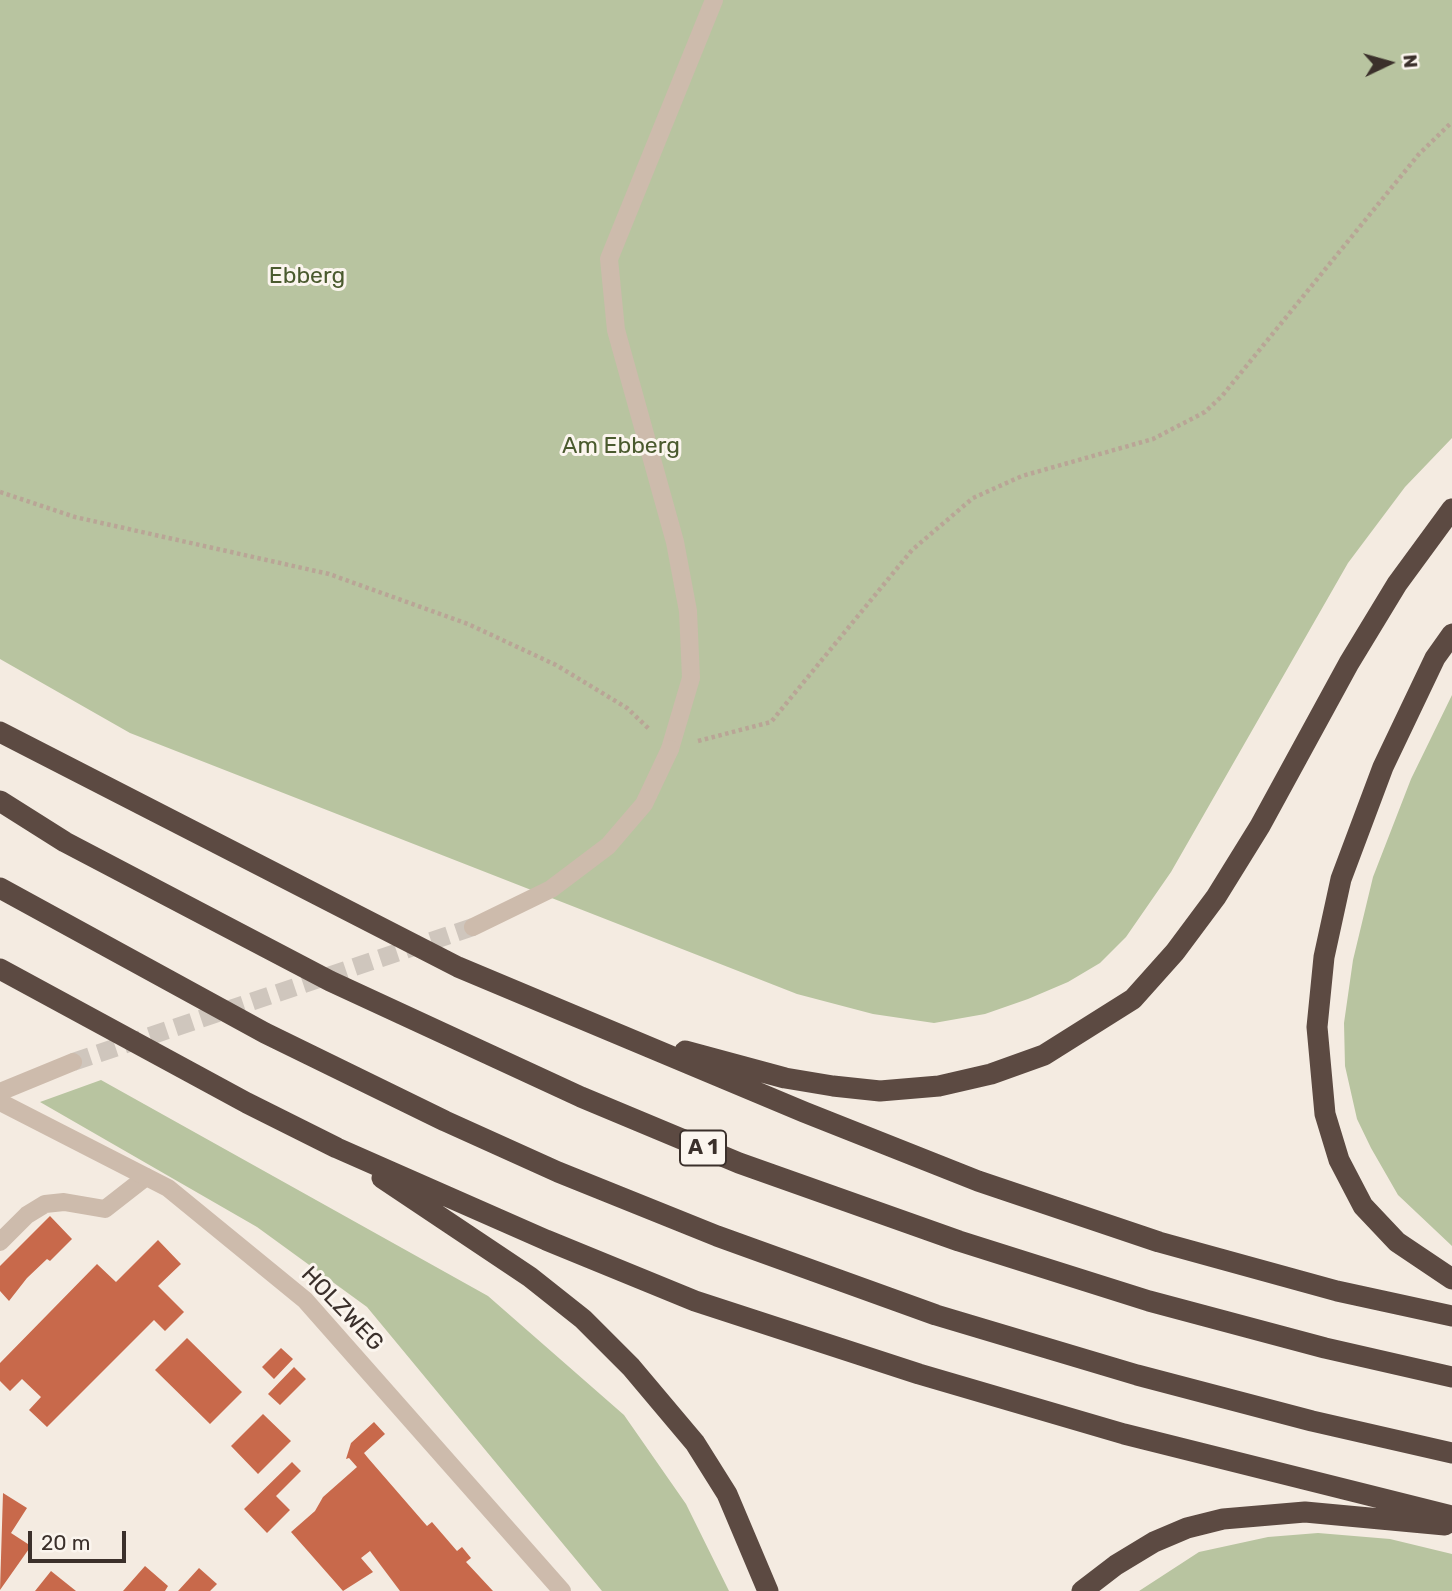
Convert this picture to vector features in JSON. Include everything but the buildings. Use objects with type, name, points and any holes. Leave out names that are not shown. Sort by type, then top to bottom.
[{"type":"highway","points":[[602,1028],[785,1078],[880,1091],[939,1086],[991,1074],[1044,1055],[1091,1028],[1133,999],[1175,951],[1216,897],[1396,584],[1452,509]]},
{"type":"highway","points":[[1452,634],[1435,658],[1383,767],[1341,879],[1324,957],[1317,1027],[1325,1114],[1339,1160],[1363,1206],[1397,1242],[1452,1279]]},
{"type":"highway","points":[[0,732],[458,967],[804,1112],[1043,1203],[1159,1242],[1337,1291],[1452,1316]]},
{"type":"highway","name":"A 1","points":[[0,801],[77,848],[330,981],[581,1097],[739,1163],[959,1241],[1149,1301],[1325,1348],[1452,1377]]},
{"type":"highway","points":[[0,888],[265,1033],[409,1104],[558,1172],[717,1236],[936,1315],[1137,1375],[1312,1421],[1452,1453]]},
{"type":"highway","points":[[0,970],[235,1097],[337,1147],[546,1240],[708,1305],[919,1374],[1124,1434],[1452,1516]]},
{"type":"highway","points":[[337,1147],[530,1277],[583,1320],[631,1367],[695,1443],[727,1494],[768,1591]]},
{"type":"highway","points":[[1082,1591],[1116,1565],[1154,1542],[1187,1528],[1223,1519],[1305,1512],[1452,1525]]},
{"type":"street","points":[[473,927],[551,889],[608,846],[644,804],[670,749],[691,678],[688,611],[675,542],[616,330],[608,259],[708,21],[714,0]]},
{"type":"street","points":[[0,1092],[73,1062]]},
{"type":"street","name":"HOLZWEG","points":[[0,1102],[168,1188],[305,1300],[562,1591]]},
{"type":"street","points":[[0,1242],[27,1216],[45,1204],[64,1202],[105,1209],[146,1177]]},
{"type":"path","points":[[0,492],[75,517],[329,574],[468,624],[556,666],[627,708],[670,749],[771,722],[912,550],[973,498],[1022,477],[1153,439],[1205,412],[1222,396],[1419,154],[1452,122]]},
{"type":"green space","name":"Am Ebberg","points":[[0,0],[1452,0],[1452,438],[1405,487],[1348,563],[1171,872],[1126,937],[1100,963],[1068,982],[1028,999],[985,1014],[934,1023],[873,1014],[797,994],[130,733],[0,659]]},
{"type":"green space","points":[[1452,695],[1452,1246],[1398,1195],[1371,1148],[1357,1119],[1345,1066],[1344,1023],[1353,960],[1373,877],[1411,779]]},
{"type":"green space","points":[[101,1080],[488,1296],[624,1415],[686,1504],[729,1591],[602,1591],[367,1307],[257,1227],[40,1102]]},
{"type":"green space","points":[[1318,1533],[1390,1539],[1452,1554],[1452,1591],[1139,1591],[1199,1552],[1268,1537]]},
{"type":"tunnel","points":[[73,1062],[473,927]]},
{"type":"park label","name":"Ebberg","points":[[307,276]]}]
